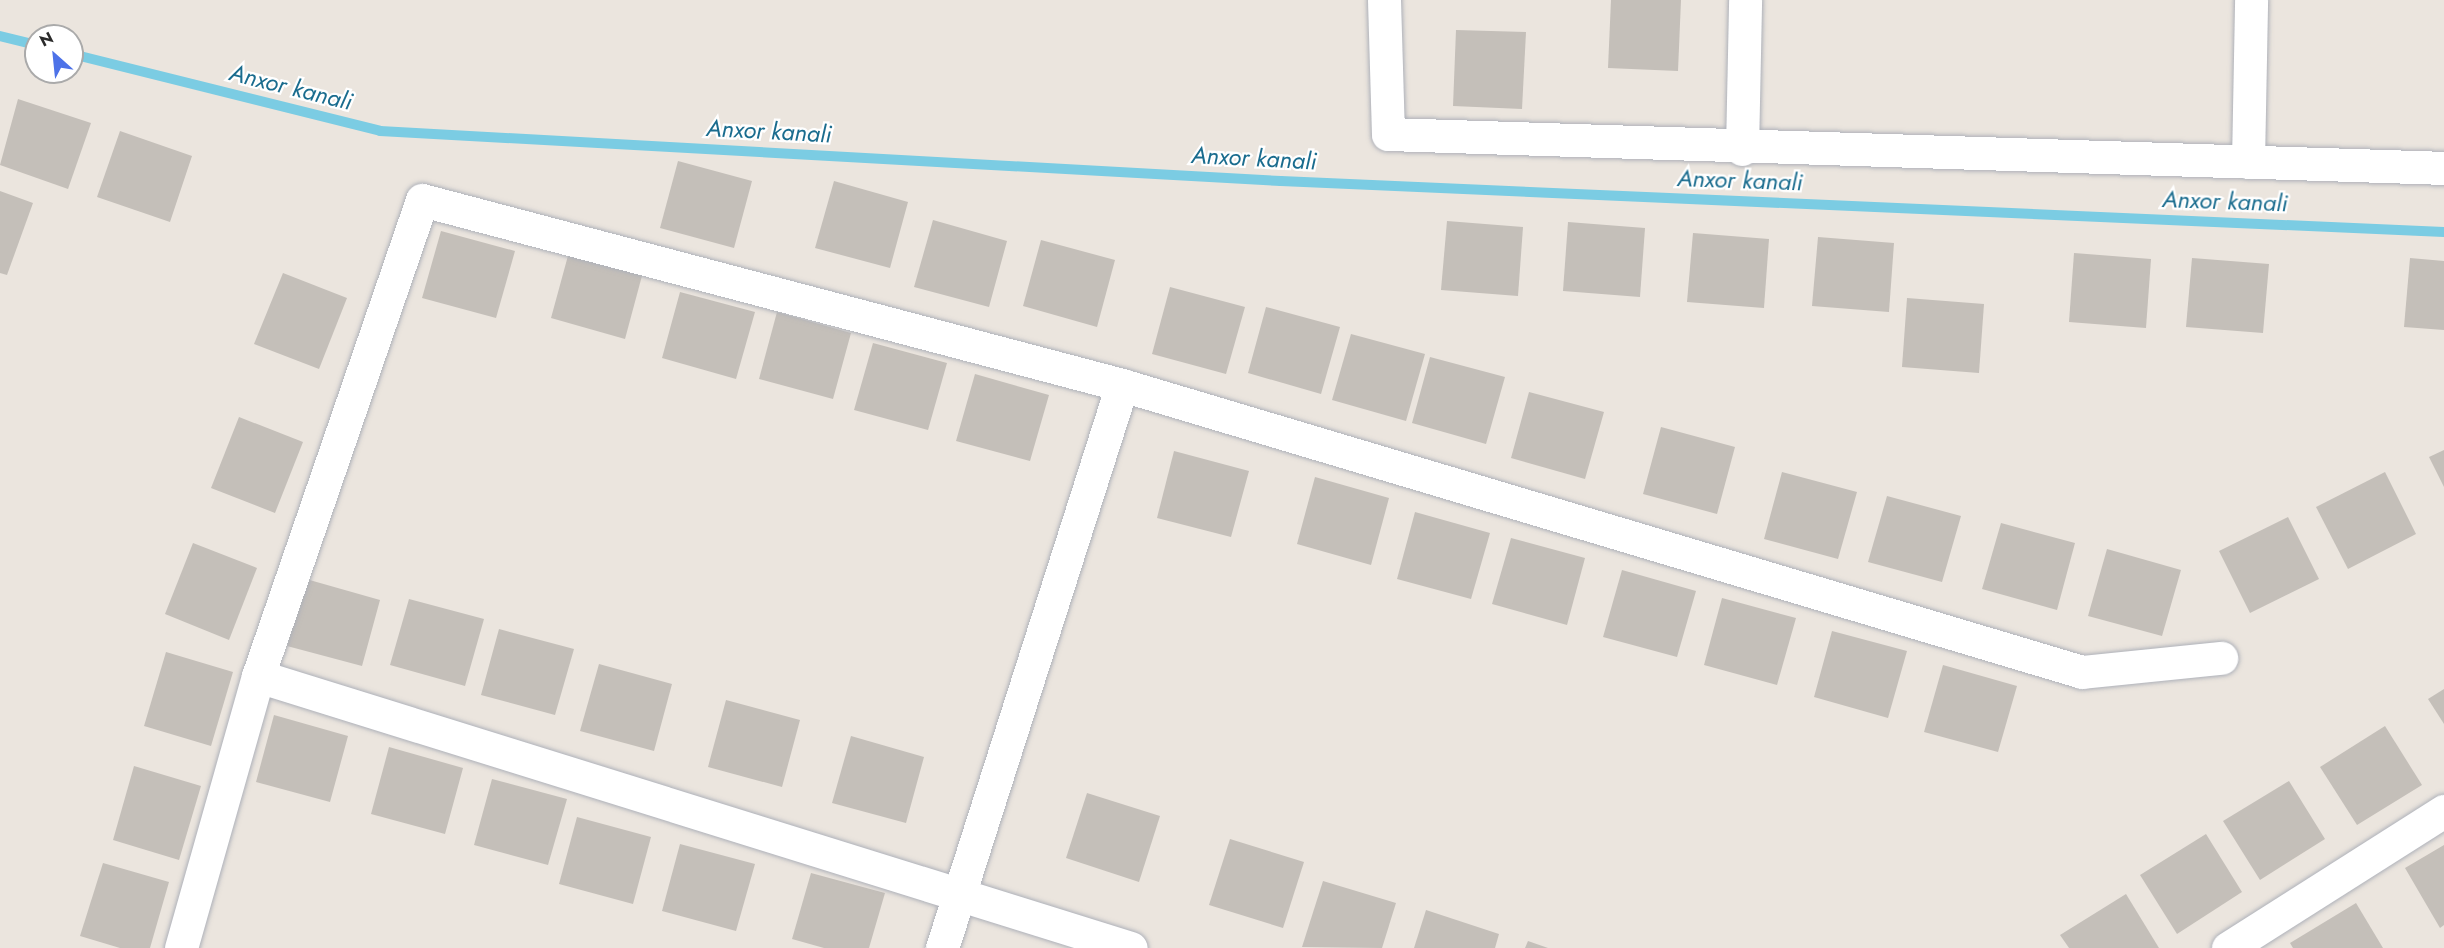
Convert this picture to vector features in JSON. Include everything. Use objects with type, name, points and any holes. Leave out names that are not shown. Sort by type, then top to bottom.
[{"type":"street","points":[[1384,0],[1388,134],[1742,149],[2444,168]]},
{"type":"street","points":[[1742,149],[1745,0]]},
{"type":"street","points":[[2248,162],[2251,0]]},
{"type":"street","points":[[181,948],[258,676],[422,200],[1122,385],[2082,672],[2221,658]]},
{"type":"street","points":[[942,948],[962,897],[1122,385]]},
{"type":"street","points":[[258,676],[1131,948]]},
{"type":"street","points":[[2228,948],[2444,811]]},
{"type":"building","points":[[1611,0],[1681,0],[1678,71],[1608,68]]},
{"type":"building","points":[[1456,30],[1526,32],[1522,109],[1453,106]]},
{"type":"building","points":[[18,99],[91,123],[68,189],[0,165]]},
{"type":"building","points":[[120,131],[192,156],[170,222],[97,197]]},
{"type":"building","points":[[678,161],[752,181],[734,248],[660,228]]},
{"type":"building","points":[[834,181],[908,202],[890,268],[815,248]]},
{"type":"building","points":[[0,191],[33,203],[7,275],[0,273]]},
{"type":"building","points":[[933,220],[1007,241],[989,307],[914,287]]},
{"type":"building","points":[[1447,221],[1523,227],[1518,296],[1441,290]]},
{"type":"building","points":[[1568,222],[1645,228],[1640,297],[1563,291]]},
{"type":"building","points":[[441,231],[515,251],[496,318],[422,298]]},
{"type":"building","points":[[1693,233],[1769,239],[1764,308],[1687,302]]},
{"type":"building","points":[[1818,237],[1894,243],[1889,312],[1812,306]]},
{"type":"building","points":[[1041,240],[1115,260],[1097,327],[1023,306]]},
{"type":"building","points":[[569,252],[643,272],[625,339],[551,318]]},
{"type":"building","points":[[2074,253],[2151,259],[2146,328],[2069,322]]},
{"type":"building","points":[[2192,258],[2269,264],[2263,333],[2186,327]]},
{"type":"building","points":[[2410,258],[2444,261],[2444,330],[2404,327]]},
{"type":"building","points":[[283,273],[347,298],[319,369],[254,344]]},
{"type":"building","points":[[1170,287],[1245,307],[1226,374],[1152,354]]},
{"type":"building","points":[[680,292],[755,312],[736,379],[662,358]]},
{"type":"building","points":[[1907,298],[1984,304],[1979,373],[1902,367]]},
{"type":"building","points":[[1266,307],[1340,327],[1321,394],[1248,373]]},
{"type":"building","points":[[777,312],[851,333],[833,399],[759,379]]},
{"type":"building","points":[[1351,334],[1425,354],[1406,421],[1332,400]]},
{"type":"building","points":[[873,343],[947,363],[928,430],[854,410]]},
{"type":"building","points":[[1430,357],[1505,377],[1486,444],[1412,423]]},
{"type":"building","points":[[975,374],[1049,395],[1030,461],[956,441]]},
{"type":"building","points":[[1529,392],[1604,412],[1585,479],[1511,458]]},
{"type":"building","points":[[239,417],[303,442],[275,513],[211,488]]},
{"type":"building","points":[[1661,427],[1735,447],[1717,514],[1643,494]]},
{"type":"building","points":[[2444,450],[2444,487],[2429,457]]},
{"type":"building","points":[[1174,451],[1249,471],[1231,537],[1157,518]]},
{"type":"building","points":[[1782,472],[1857,492],[1838,559],[1764,539]]},
{"type":"building","points":[[2385,472],[2416,534],[2348,569],[2316,507]]},
{"type":"building","points":[[1315,477],[1389,498],[1371,565],[1297,544]]},
{"type":"building","points":[[1887,496],[1961,516],[1942,582],[1868,562]]},
{"type":"building","points":[[1415,512],[1490,533],[1471,599],[1397,579]]},
{"type":"building","points":[[2288,517],[2319,579],[2250,613],[2219,551]]},
{"type":"building","points":[[2001,523],[2075,543],[2057,610],[1982,589]]},
{"type":"building","points":[[1511,538],[1585,558],[1567,625],[1492,604]]},
{"type":"building","points":[[193,543],[257,568],[229,640],[165,614]]},
{"type":"building","points":[[2107,549],[2181,570],[2162,636],[2088,616]]},
{"type":"building","points":[[1622,570],[1696,591],[1677,657],[1603,637]]},
{"type":"building","points":[[306,579],[380,600],[362,666],[287,646]]},
{"type":"building","points":[[1722,598],[1796,618],[1777,685],[1704,665]]},
{"type":"building","points":[[409,599],[484,619],[465,686],[390,665]]},
{"type":"building","points":[[499,629],[574,649],[555,715],[481,695]]},
{"type":"building","points":[[1832,631],[1907,651],[1888,718],[1814,697]]},
{"type":"building","points":[[166,652],[233,672],[211,746],[144,726]]},
{"type":"building","points":[[599,664],[672,684],[654,751],[580,731]]},
{"type":"building","points":[[1943,665],[2017,686],[1998,752],[1924,732]]},
{"type":"building","points":[[2444,689],[2444,724],[2428,699]]},
{"type":"building","points":[[726,700],[800,720],[782,787],[708,767]]},
{"type":"building","points":[[274,715],[348,736],[330,802],[256,782]]},
{"type":"building","points":[[2385,726],[2422,785],[2357,825],[2320,767]]},
{"type":"building","points":[[851,736],[924,757],[906,823],[832,803]]},
{"type":"building","points":[[389,747],[463,768],[445,834],[371,814]]},
{"type":"building","points":[[134,766],[201,786],[179,860],[113,840]]},
{"type":"building","points":[[492,779],[567,799],[548,865],[474,845]]},
{"type":"building","points":[[2289,781],[2325,839],[2260,880],[2223,821]]},
{"type":"building","points":[[1087,793],[1160,816],[1139,882],[1066,858]]},
{"type":"building","points":[[577,817],[651,837],[633,904],[559,884]]},
{"type":"building","points":[[2206,834],[2242,892],[2177,934],[2140,875]]},
{"type":"building","points":[[1230,839],[1304,862],[1283,928],[1209,905]]},
{"type":"building","points":[[680,844],[755,864],[736,931],[662,911]]},
{"type":"building","points":[[2444,845],[2444,925],[2440,928],[2405,868]]},
{"type":"building","points":[[103,863],[169,882],[150,948],[120,948],[80,936]]},
{"type":"building","points":[[811,873],[885,893],[869,948],[824,948],[792,939]]},
{"type":"building","points":[[1323,881],[1396,903],[1382,948],[1302,947]]},
{"type":"building","points":[[2126,894],[2159,948],[2069,948],[2060,935]]},
{"type":"building","points":[[2356,903],[2383,948],[2293,948],[2290,943]]},
{"type":"building","points":[[1426,910],[1499,934],[1495,948],[1414,948]]},
{"type":"building","points":[[1528,941],[1548,948],[1525,948]]},
{"type":"waterway","name":"Anxor kanali","points":[[0,36],[24,42]]},
{"type":"waterway","name":"Anxor kanali","points":[[84,57],[380,131],[1281,181],[2444,232]]}]
